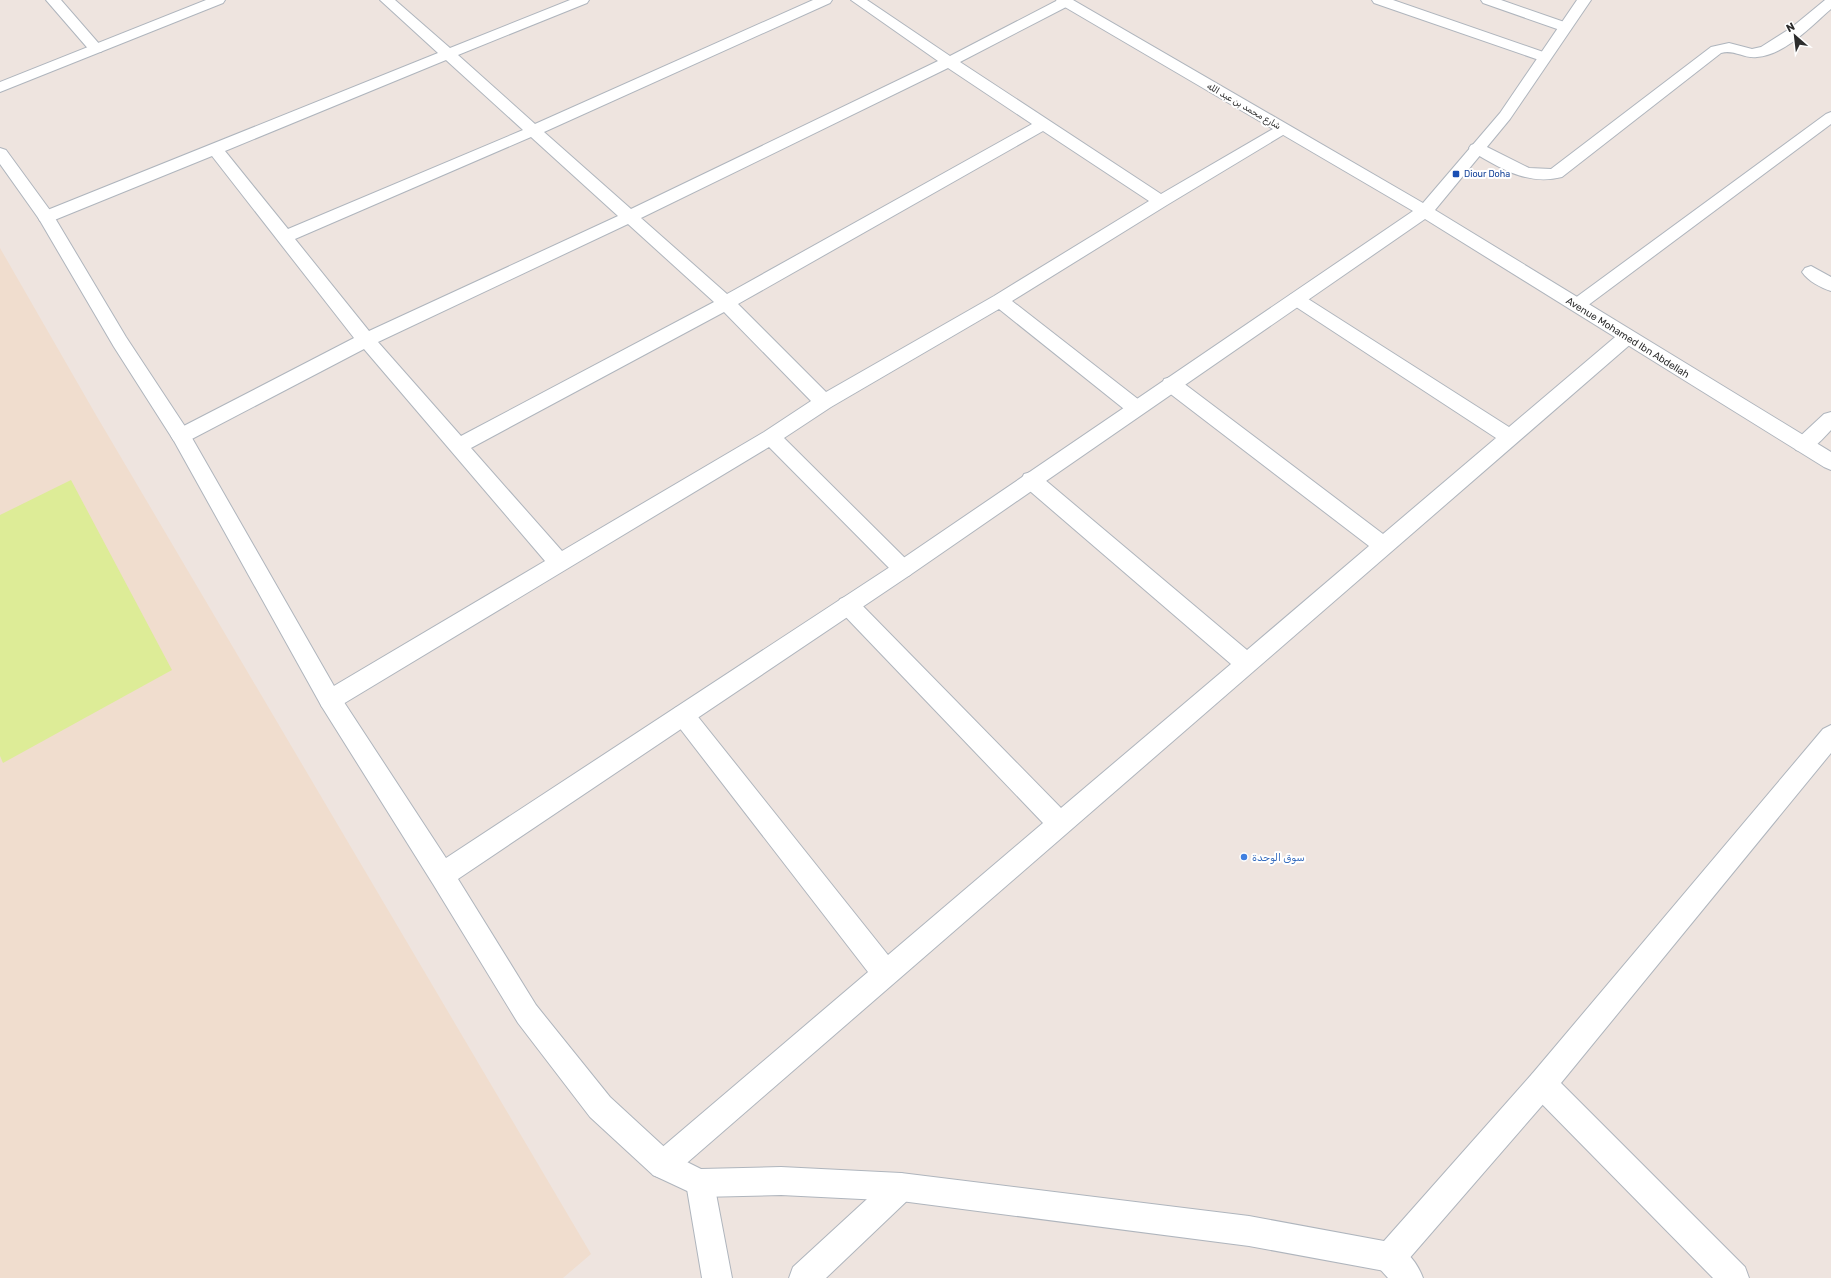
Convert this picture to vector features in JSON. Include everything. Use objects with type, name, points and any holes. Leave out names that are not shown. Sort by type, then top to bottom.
[{"type":"street","points":[[53,0],[96,49]]},
{"type":"street","points":[[0,87],[218,0]]},
{"type":"street","points":[[387,0],[535,130],[726,303],[824,402]]},
{"type":"street","points":[[46,217],[582,0]]},
{"type":"street","points":[[285,237],[535,130],[825,0]]},
{"type":"street","points":[[858,0],[948,62],[1160,201]]},
{"type":"street","points":[[1379,0],[1544,57]]},
{"type":"street","points":[[1488,0],[1565,27]]},
{"type":"street","points":[[442,875],[848,605],[1425,211],[1505,116],[1584,0]]},
{"type":"street","points":[[180,436],[366,340],[630,216],[948,62],[1064,1]]},
{"type":"street","name":"شارع محمد بن عبد الله","points":[[1064,1],[1425,211]]},
{"type":"street","points":[[1477,148],[1519,170],[1533,175],[1545,176],[1556,173],[1716,50],[1730,46],[1750,53],[1764,51],[1793,34],[1831,2]]},
{"type":"street","points":[[1577,305],[1831,116]]},
{"type":"street","points":[[458,446],[726,303],[1043,124]]},
{"type":"street","points":[[330,700],[772,436],[824,402],[1000,300],[1160,201],[1283,129]]},
{"type":"street","points":[[215,148],[366,340],[560,563]]},
{"type":"street","points":[[0,153],[46,217],[116,335],[180,436],[330,700],[442,875],[526,1014],[600,1107],[663,1165],[700,1183],[781,1181],[901,1187],[1249,1231],[1399,1268],[1542,1084],[1831,736]]},
{"type":"street","name":"Avenue Mohamed Ibn Abdellah","points":[[1425,211],[1831,462]]},
{"type":"street","points":[[1811,272],[1831,285]]},
{"type":"street","points":[[1296,299],[1510,438]]},
{"type":"street","points":[[1000,300],[1136,408]]},
{"type":"street","points":[[663,1165],[1627,337]]},
{"type":"street","points":[[1171,384],[1384,546]]},
{"type":"street","points":[[1803,445],[1831,419]]},
{"type":"street","points":[[772,436],[902,568]]},
{"type":"street","points":[[1031,480],[1247,664]]},
{"type":"street","points":[[848,605],[1060,824]]},
{"type":"street","points":[[682,715],[886,973]]},
{"type":"street","points":[[1542,1084],[1734,1278]]},
{"type":"street","points":[[700,1183],[717,1278]]},
{"type":"street","points":[[804,1278],[901,1187]]},
{"type":"shaded area","points":[[0,248],[96,415],[591,1254],[563,1278],[0,1278]]},
{"type":"green space","points":[[71,480],[172,670],[3,763],[0,756],[0,515]]},
{"type":"place","name":"Diour Doha","points":[[1456,174]]},
{"type":"place","name":"سوق الوحدة","points":[[1244,857]]}]
